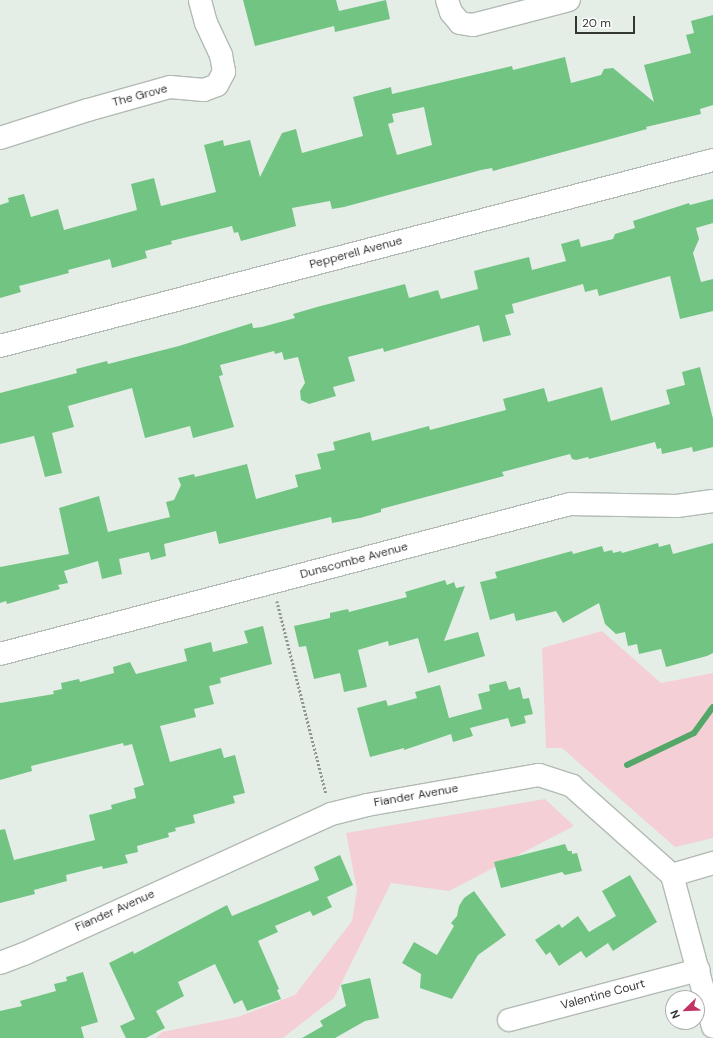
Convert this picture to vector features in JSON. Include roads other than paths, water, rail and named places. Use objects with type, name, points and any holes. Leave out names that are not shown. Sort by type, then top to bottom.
[{"type":"street","name":"The Grove","points":[[0,138],[88,110],[170,87],[204,90],[217,85],[224,72],[221,55],[206,23],[200,0]]},
{"type":"street","points":[[447,0],[451,12],[460,23],[473,25],[569,0]]},
{"type":"street","name":"Pepperell Avenue","points":[[0,346],[713,160]]},
{"type":"street","name":"Dunscombe Avenue","points":[[0,654],[570,504],[677,506],[713,501]]},
{"type":"street","name":"Fiander Avenue","points":[[0,963],[24,954],[331,814],[367,805],[539,775],[572,786],[672,875]]},
{"type":"street","points":[[713,863],[672,875],[713,1027]]},
{"type":"street","name":"Valentine Court","points":[[509,1020],[698,970]]},
{"type":"waterway","points":[[627,765],[694,733],[713,707]]}]
